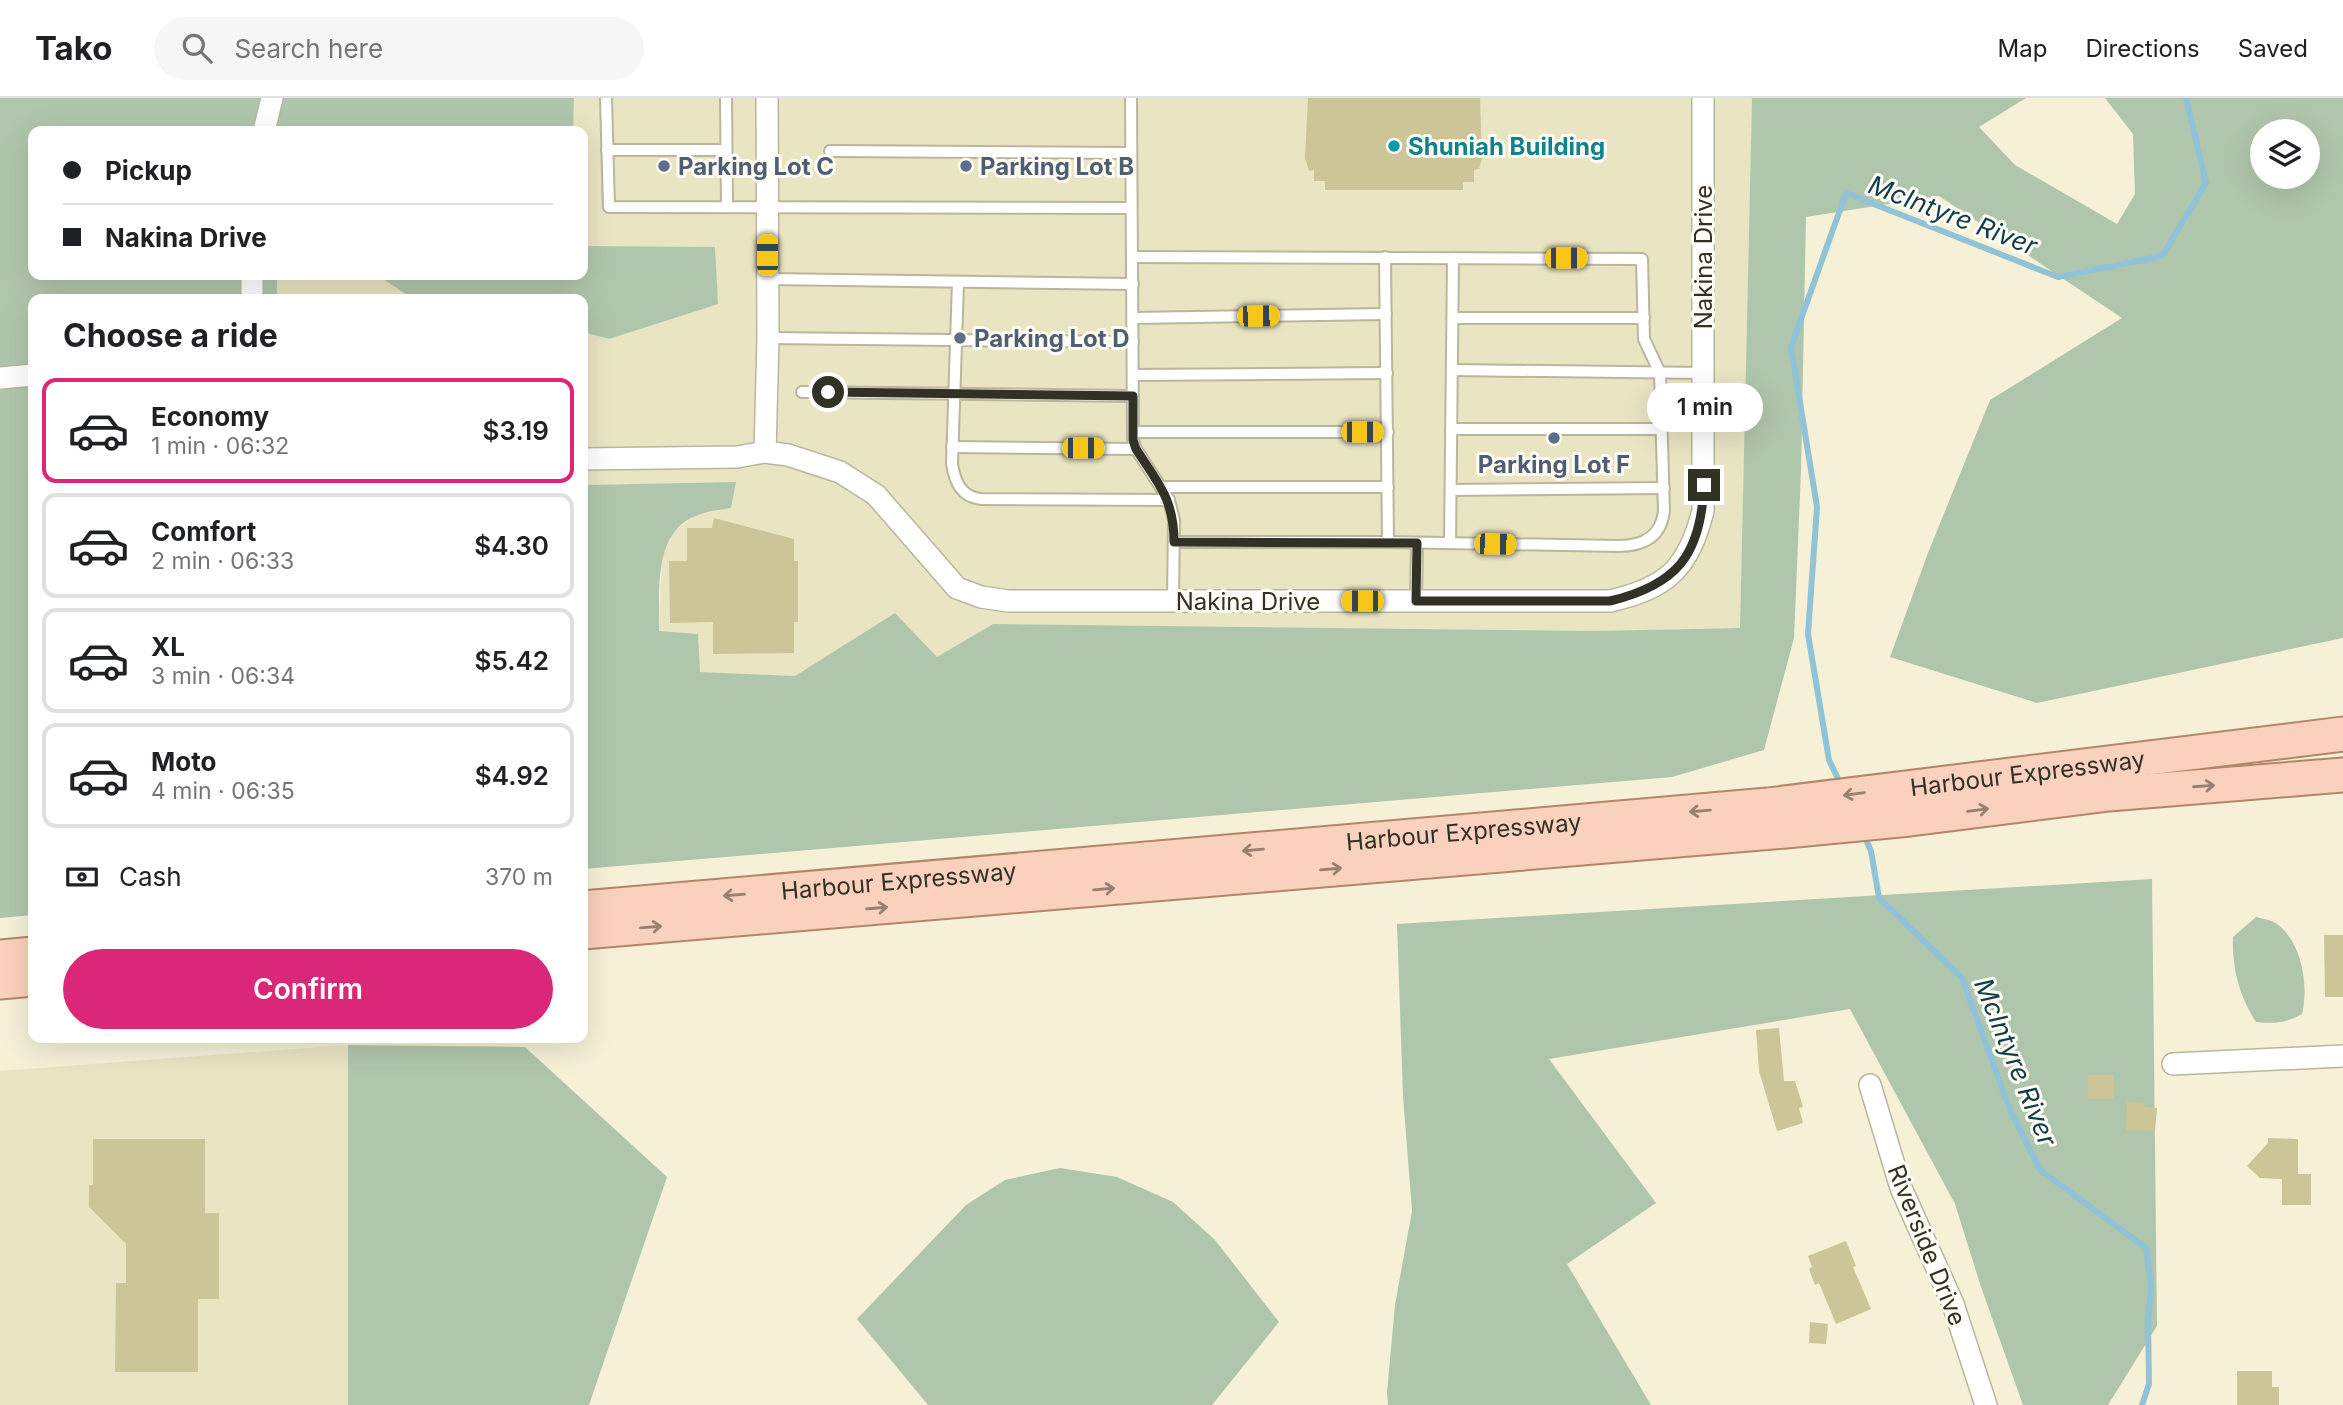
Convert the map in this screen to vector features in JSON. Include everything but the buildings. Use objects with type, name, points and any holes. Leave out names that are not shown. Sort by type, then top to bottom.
[{"type":"main road","points":[[2265,743],[2343,726]]},
{"type":"main road","name":"Harbour Expressway","points":[[588,932],[1777,818],[1921,785],[2343,734]]},
{"type":"main road","name":"Harbour Expressway","points":[[588,908],[1777,818],[1910,819],[2109,794],[2343,775]]},
{"type":"main road","points":[[0,957],[28,954]]},
{"type":"main road","points":[[0,982],[28,979]]},
{"type":"street","points":[[265,126],[272,98]]},
{"type":"street","points":[[765,452],[768,338],[767,98]]},
{"type":"street","name":"Nakina Drive","points":[[588,459],[737,457],[765,452],[788,455],[839,472],[876,495],[957,587],[981,597],[1008,601],[1610,601],[1638,594],[1659,584],[1680,566],[1696,538],[1703,511],[1703,98]]},
{"type":"street","points":[[0,378],[28,375]]},
{"type":"street","points":[[2173,1064],[2343,1056]]},
{"type":"street","name":"Riverside Drive","points":[[1870,1085],[1901,1188],[1954,1304],[1986,1405]]},
{"type":"lane","points":[[606,98],[608,206],[1132,208]]},
{"type":"lane","points":[[726,98],[727,205]]},
{"type":"lane","points":[[1131,98],[1133,432],[1136,449],[1169,500],[1174,520],[1173,601]]},
{"type":"lane","points":[[607,150],[726,150]]},
{"type":"lane","points":[[830,151],[1131,153]]},
{"type":"lane","points":[[1133,257],[1642,259],[1644,339],[1660,373],[1664,511],[1661,524],[1651,538],[1634,546],[1174,542]]},
{"type":"lane","points":[[1385,257],[1388,542]]},
{"type":"lane","points":[[1450,543],[1453,258]]},
{"type":"lane","points":[[768,279],[1133,284]]},
{"type":"lane","points":[[958,282],[952,464],[955,480],[964,492],[974,499],[1169,500]]},
{"type":"lane","points":[[1133,318],[1386,314]]},
{"type":"lane","points":[[1453,318],[1643,318]]},
{"type":"lane","points":[[768,338],[1133,342]]},
{"type":"lane","points":[[1452,370],[1704,373]]},
{"type":"lane","points":[[1133,375],[1387,373]]},
{"type":"lane","points":[[802,392],[1133,396]]},
{"type":"lane","points":[[1451,429],[1662,429]]},
{"type":"lane","points":[[1133,432],[1388,432]]},
{"type":"lane","points":[[953,447],[1136,449]]},
{"type":"lane","points":[[1161,487],[1388,487]]},
{"type":"lane","points":[[1451,490],[1664,488]]},
{"type":"lane","points":[[1416,601],[1417,543]]},
{"type":"shaded area","points":[[574,98],[1752,98],[1740,628],[1595,631],[993,624],[937,657],[895,613],[795,676],[700,672],[659,632],[662,559],[672,533],[696,515],[731,508],[735,482],[588,485],[588,333],[609,339],[715,247],[588,246],[588,126],[573,126]]},
{"type":"shaded area","points":[[276,280],[384,280],[406,294],[277,294]]},
{"type":"shaded area","points":[[348,1045],[348,1405],[0,1405],[0,1071]]},
{"type":"green space","points":[[0,98],[574,98],[573,126],[28,126],[28,280],[277,280],[277,294],[28,294],[28,915],[0,918]]},
{"type":"green space","points":[[1752,98],[2026,98],[1979,127],[2015,165],[2117,224],[2135,194],[2133,134],[2105,98],[2343,98],[2343,638],[2037,703],[1890,657],[1928,553],[1990,400],[2122,318],[1939,196],[1806,217],[1801,470],[1794,638],[1764,750],[1672,777],[588,869],[588,485],[736,482],[731,508],[702,514],[683,523],[673,534],[662,564],[659,631],[698,634],[700,672],[795,676],[895,613],[937,657],[993,624],[1595,631],[1740,628]]},
{"type":"green space","points":[[588,246],[715,247],[718,304],[609,339],[588,333],[588,294],[406,294],[384,280],[588,280]]},
{"type":"green space","points":[[2152,879],[2157,1326],[2108,1405],[2023,1405],[1955,1204],[1850,1009],[1549,1059],[1656,1203],[1567,1264],[1651,1405],[1388,1405],[1395,1305],[1412,1211],[1403,1096],[1397,924]]},
{"type":"green space","points":[[2256,917],[2275,923],[2286,932],[2298,953],[2305,991],[2302,1014],[2285,1021],[2256,1022],[2238,981],[2233,937]]},
{"type":"green space","points":[[348,1045],[525,1047],[667,1177],[589,1405],[348,1405]]},
{"type":"green space","points":[[1060,1168],[1117,1177],[1173,1202],[1215,1240],[1279,1322],[1212,1405],[928,1405],[857,1319],[966,1205],[1005,1180]]},
{"type":"waterway","name":"McIntyre River","points":[[1841,785],[1829,760],[1808,634],[1817,507],[1791,347],[1846,193],[2058,277],[2162,256],[2206,183],[2186,98]]},
{"type":"waterway","name":"McIntyre River","points":[[1863,833],[1871,851],[1879,898],[1962,978],[2010,1110],[2040,1170],[2146,1248],[2151,1286],[2148,1323],[2149,1384],[2142,1405]]},
{"type":"place","name":"Shuniah Building","points":[[1394,146]]},
{"type":"place","name":"Parking Lot C","points":[[664,166]]},
{"type":"place","name":"Parking Lot B","points":[[966,166]]},
{"type":"place","name":"Parking Lot D","points":[[960,338]]},
{"type":"place","name":"Parking Lot F","points":[[1554,438]]},
{"type":"route","points":[[828,392],[1133,396],[1133,440],[1169,500],[1174,520],[1174,542],[1417,543],[1416,601],[1610,601],[1638,594],[1659,584],[1680,566],[1696,538],[1703,511],[1704,485]]}]
